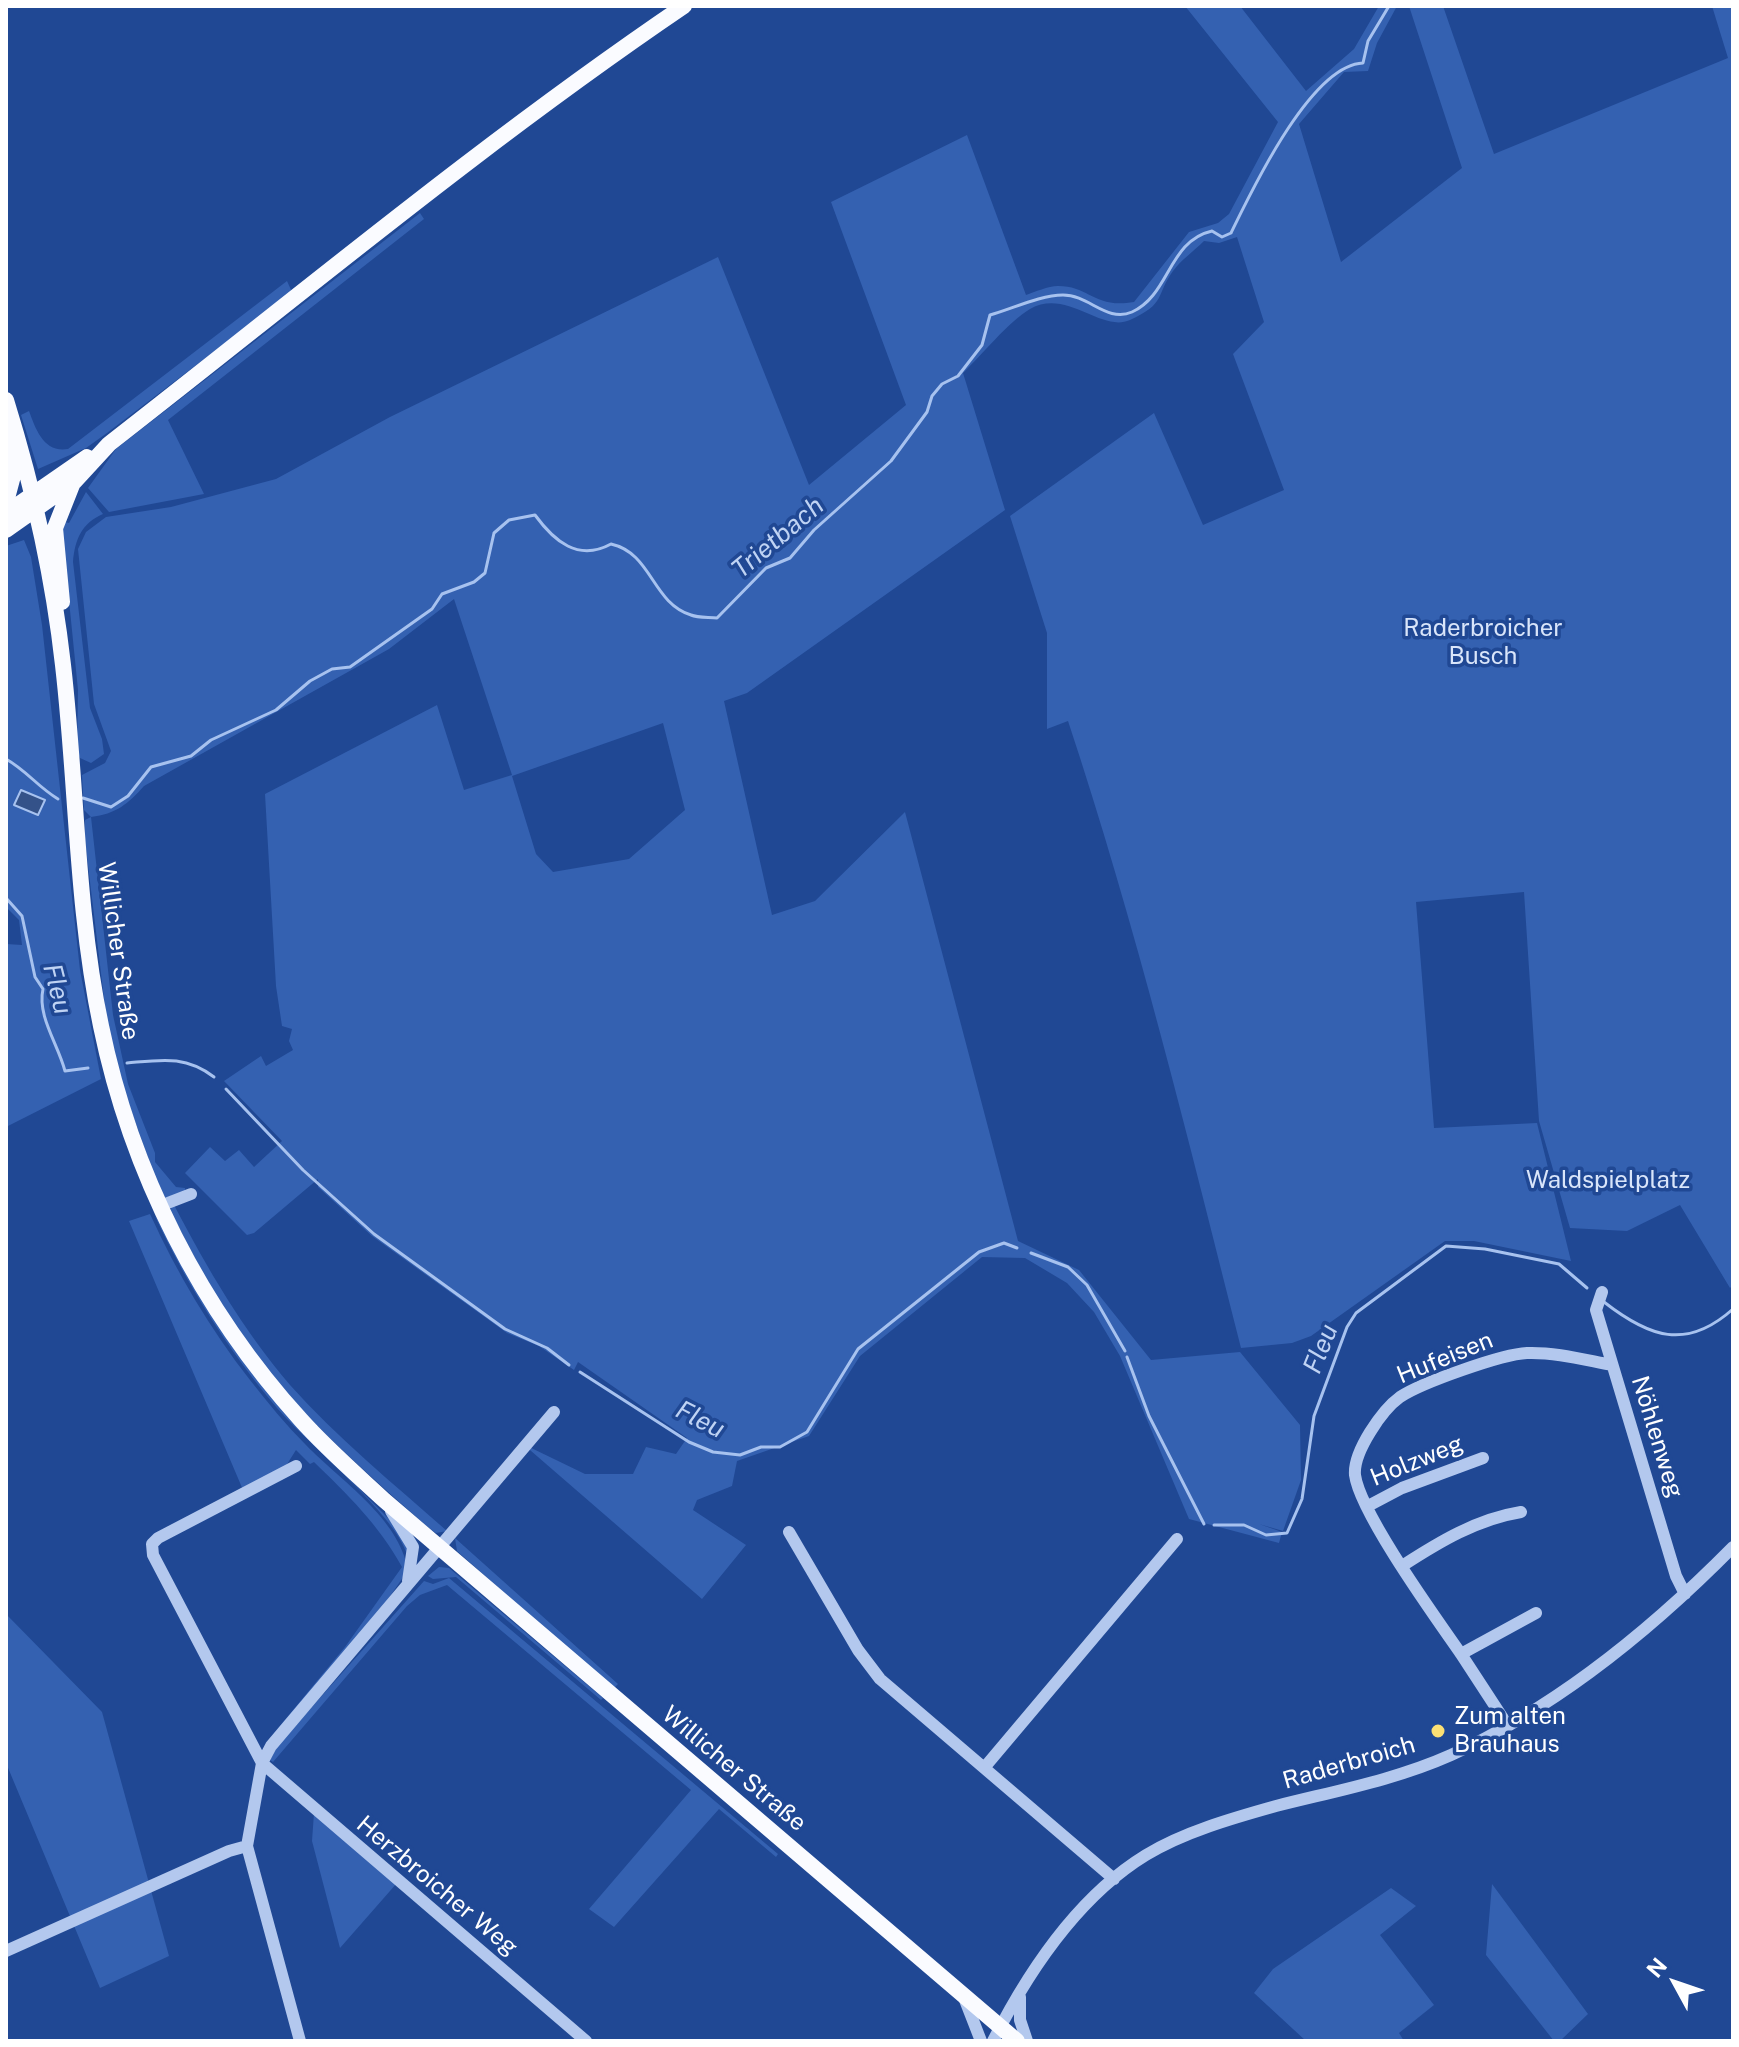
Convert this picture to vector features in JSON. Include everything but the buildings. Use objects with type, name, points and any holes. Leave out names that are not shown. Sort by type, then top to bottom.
[{"type":"main road","points":[[6,530],[35,501],[521,125],[684,6]]},
{"type":"main road","name":"Willicher Straße","points":[[6,400],[35,501],[58,631],[95,996],[117,1091],[160,1206],[208,1297],[260,1372],[303,1423],[384,1500],[962,1994],[996,2034],[1017,2041]]},
{"type":"main road","points":[[6,418],[14,472],[6,502]]},
{"type":"main road","points":[[58,631],[63,608],[55,528],[74,482],[109,444]]},
{"type":"main road","points":[[6,513],[74,482]]},
{"type":"street","points":[[160,1206],[191,1194]]},
{"type":"street","name":"Nöhlenweg","points":[[1602,1292],[1596,1308],[1676,1576],[1685,1594]]},
{"type":"street","name":"Hufeisen","points":[[1508,1726],[1402,1566],[1356,1480],[1356,1462],[1387,1410],[1403,1395],[1516,1354],[1535,1353],[1612,1365]]},
{"type":"street","points":[[300,2041],[247,1846],[262,1763],[271,1746],[554,1412]]},
{"type":"street","name":"Holzweg","points":[[1368,1506],[1402,1488],[1483,1458]]},
{"type":"street","name":"Herzbroicher Weg","points":[[296,1466],[158,1538],[151,1546],[262,1763],[586,2041]]},
{"type":"street","points":[[384,1500],[413,1547],[413,1565],[405,1588]]},
{"type":"street","points":[[1402,1566],[1451,1535],[1504,1515],[1521,1512]]},
{"type":"street","points":[[789,1532],[871,1669],[1114,1879]]},
{"type":"street","points":[[984,1768],[1177,1539]]},
{"type":"street","name":"Raderbroich","points":[[996,2034],[1064,1931],[1114,1879],[1147,1854],[1190,1835],[1277,1806],[1400,1774],[1453,1754],[1508,1726],[1623,1645],[1685,1594],[1733,1547]]},
{"type":"street","points":[[1461,1654],[1536,1613]]},
{"type":"street","points":[[6,1951],[201,1863],[247,1846]]},
{"type":"street","points":[[1021,1993],[1019,2014],[1027,2041]]},
{"type":"street","points":[[962,1994],[981,2041]]},
{"type":"green space","points":[[1185,6],[1240,6],[1306,91],[1354,49],[1379,6],[1397,6],[1377,43],[1368,71],[1344,72],[1299,124],[1341,262],[1462,168],[1409,6],[1443,6],[1494,154],[1728,58],[1712,6],[1733,6],[1733,1285],[1730,1288],[1680,1205],[1627,1231],[1570,1228],[1539,1121],[1524,892],[1416,902],[1434,1128],[1537,1123],[1571,1261],[1474,1241],[1445,1241],[1311,1336],[1292,1343],[1241,1348],[1160,1033],[1093,798],[1068,721],[1047,729],[1047,633],[1010,516],[1154,413],[1203,525],[1284,490],[1233,354],[1264,322],[1237,237],[1219,243],[1204,241],[1173,271],[1155,304],[1130,320],[1107,321],[1070,307],[1044,304],[1030,309],[1013,322],[963,373],[1005,510],[747,693],[724,701],[772,915],[815,901],[905,812],[1018,1241],[1079,1270],[1151,1360],[1240,1352],[1300,1425],[1301,1480],[1283,1531],[1259,1524],[1282,1532],[1279,1543],[1189,1519],[1120,1356],[1094,1312],[1067,1283],[1025,1258],[982,1257],[860,1356],[809,1436],[737,1461],[732,1486],[697,1500],[693,1510],[746,1545],[702,1599],[523,1444],[585,1474],[633,1474],[646,1447],[676,1454],[687,1438],[578,1362],[574,1370],[539,1346],[507,1333],[372,1236],[318,1187],[318,1179],[254,1233],[247,1235],[185,1173],[210,1147],[225,1161],[239,1150],[254,1167],[282,1141],[224,1081],[261,1056],[266,1066],[293,1050],[289,1041],[292,1029],[282,1026],[276,986],[265,794],[437,705],[464,790],[512,775],[454,599],[389,649],[144,786],[121,807],[91,817],[84,810],[82,775],[105,763],[111,751],[94,704],[78,549],[86,532],[106,517],[171,507],[276,479],[390,417],[718,257],[809,485],[906,405],[831,202],[967,135],[1026,295],[1058,286],[1121,303],[1134,302],[1189,232],[1218,223],[1229,214],[1278,122]],"holes":[[[663,723],[685,810],[629,859],[553,872],[536,854],[512,776]]]},
{"type":"green space","points":[[420,213],[424,219],[168,420],[204,494],[109,512],[88,488],[116,449]]},
{"type":"green space","points":[[287,281],[292,292],[107,433],[86,448],[38,469],[21,415],[29,411],[47,444],[68,449]]},
{"type":"green space","points":[[86,492],[103,514],[90,522],[81,533],[73,562],[90,708],[102,739],[104,754],[91,763],[80,758],[77,751],[78,690],[61,521],[69,523]]},
{"type":"green space","points":[[24,540],[31,557],[42,625],[80,970],[101,1079],[6,1127],[6,944],[22,945],[19,920],[6,907],[6,546]]},
{"type":"green space","points":[[91,817],[113,1015],[128,1084],[155,1153],[155,1162],[176,1187],[185,1188],[185,1192],[172,1199],[162,1197],[120,1079],[106,1015],[85,820]]},
{"type":"green space","points":[[174,1205],[227,1298],[290,1385],[346,1442],[447,1531],[436,1533],[429,1528],[338,1446],[275,1381],[220,1304],[170,1210]]},
{"type":"green space","points":[[150,1214],[195,1300],[235,1361],[291,1430],[381,1517],[402,1551],[408,1570],[384,1605],[270,1738],[345,1647],[402,1567],[362,1511],[314,1462],[310,1464],[296,1450],[284,1469],[243,1490],[129,1221]]},
{"type":"green space","points":[[155,1216],[350,1480],[277,1408],[225,1340],[195,1292]]},
{"type":"green space","points":[[350,1480],[398,1528],[407,1542],[407,1554],[386,1520]]},
{"type":"green space","points":[[455,1538],[618,1684],[613,1689],[457,1551]]},
{"type":"green space","points":[[439,1567],[449,1568],[603,1698],[601,1700],[456,1577],[433,1579],[428,1576]]},
{"type":"green space","points":[[449,1578],[778,1854],[776,1857],[719,1809],[614,1927],[589,1909],[691,1790],[447,1585],[420,1595],[407,1606],[273,1762],[270,1760],[278,1745],[424,1581],[433,1584]]},
{"type":"green space","points":[[6,1614],[102,1712],[169,1956],[100,1988],[6,1763]]},
{"type":"green space","points":[[314,1813],[397,1883],[340,1948],[312,1841]]},
{"type":"green space","points":[[1492,1884],[1588,2014],[1560,2041],[1554,2041],[1486,1955]]},
{"type":"green space","points":[[1391,1888],[1416,1906],[1380,1935],[1434,2005],[1399,2033],[1404,2041],[1306,2041],[1254,1993],[1273,1969]]},
{"type":"shaded area","points":[[21,790],[45,800],[38,815],[14,805]]},
{"type":"waterway","name":"Trietbach","points":[[83,798],[111,807],[128,796],[151,767],[191,756],[211,740],[276,710],[310,681],[332,669],[350,667],[432,609],[442,594],[474,582],[485,573],[494,533],[509,520],[535,515],[550,533],[577,550],[588,551],[611,544],[625,549],[678,609],[694,616],[717,618],[766,568],[790,558],[814,530],[891,461],[927,412],[932,396],[942,384],[958,376],[982,345],[990,315],[1063,295],[1081,299],[1114,314],[1132,312],[1154,294],[1186,245],[1212,231],[1222,237],[1231,233],[1285,133],[1323,84],[1343,69],[1363,63],[1368,41],[1389,6]]},
{"type":"waterway","name":"Trietbach","points":[[6,759],[58,799]]},
{"type":"waterway","name":"Fleu","points":[[6,898],[22,916],[35,977],[43,989],[45,1020],[65,1071],[88,1068]]},
{"type":"waterway","name":"Fleu","points":[[127,1063],[183,1062],[214,1077]]},
{"type":"waterway","name":"Fleu","points":[[226,1089],[303,1170],[374,1234],[505,1329],[547,1348],[569,1365]]},
{"type":"waterway","name":"Fleu","points":[[580,1372],[689,1442],[713,1452],[740,1455],[761,1447],[780,1447],[807,1432],[858,1349],[979,1252],[1004,1243],[1017,1248]]},
{"type":"waterway","name":"Fleu","points":[[1214,1525],[1244,1525],[1266,1535],[1287,1533],[1302,1499],[1314,1416],[1347,1327],[1356,1313],[1446,1246],[1485,1249],[1559,1264],[1587,1288]]},
{"type":"waterway","name":"Fleu","points":[[1031,1253],[1068,1267],[1087,1285],[1125,1351]]},
{"type":"waterway","name":"Fleu","points":[[1604,1302],[1637,1324],[1668,1334],[1699,1331],[1733,1309]]},
{"type":"waterway","name":"Fleu","points":[[1127,1357],[1149,1416],[1204,1524]]},
{"type":"place","name":"Zum alten Brauhaus","points":[[1438,1731]]},
{"type":"park label","name":"Raderbroicher Busch","points":[[1483,643]]},
{"type":"park label","name":"Waldspielplatz","points":[[1608,1181]]}]
